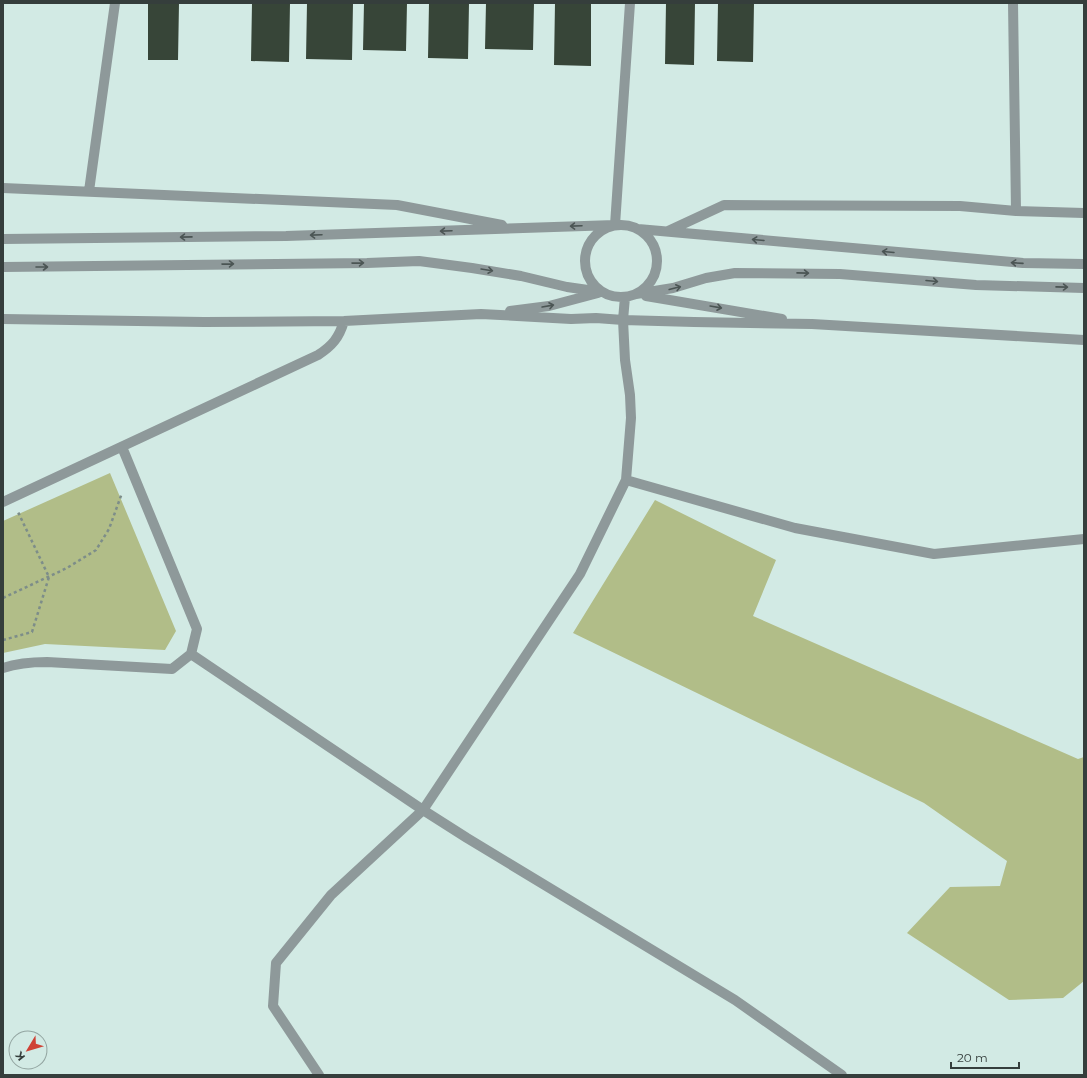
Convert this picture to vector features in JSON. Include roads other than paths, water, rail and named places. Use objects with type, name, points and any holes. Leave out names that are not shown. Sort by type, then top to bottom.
[{"type":"street","points":[[89,191],[115,3]]},
{"type":"street","points":[[615,225],[630,3]]},
{"type":"street","points":[[1013,3],[1016,211]]},
{"type":"street","points":[[3,188],[397,204],[519,228]]},
{"type":"street","points":[[667,231],[724,205],[960,206],[1016,211],[1084,213]]},
{"type":"street","points":[[602,292],[592,284],[586,273],[584,260],[585,254],[593,237],[603,229],[615,225]]},
{"type":"street","points":[[3,239],[286,236],[627,225],[638,229],[1015,263],[1084,264]]},
{"type":"street","points":[[636,294],[646,288],[653,279],[657,268],[657,256],[654,246],[647,236],[638,229]]},
{"type":"street","points":[[3,267],[367,263],[419,261],[521,276],[567,287],[602,292],[614,297],[625,297],[673,288],[706,278],[735,272],[840,274],[976,285],[1084,288]]},
{"type":"street","points":[[3,319],[204,322],[344,322],[481,314],[549,306],[602,292]]},
{"type":"street","points":[[636,294],[812,324]]},
{"type":"street","points":[[319,1075],[273,1006],[276,963],[332,895],[423,810],[580,574],[626,480],[631,418],[630,395],[625,360],[623,320],[625,297]]},
{"type":"street","points":[[481,314],[572,319],[596,318],[623,320],[812,324],[1084,340]]},
{"type":"street","points":[[7,501],[318,355],[335,342],[341,332],[344,322]]},
{"type":"street","points":[[3,668],[30,662],[47,662],[172,669],[192,654],[197,628],[122,447]]},
{"type":"street","points":[[626,480],[795,528],[934,554],[1084,539]]},
{"type":"street","points":[[192,654],[423,810],[735,1000],[842,1075]]}]
